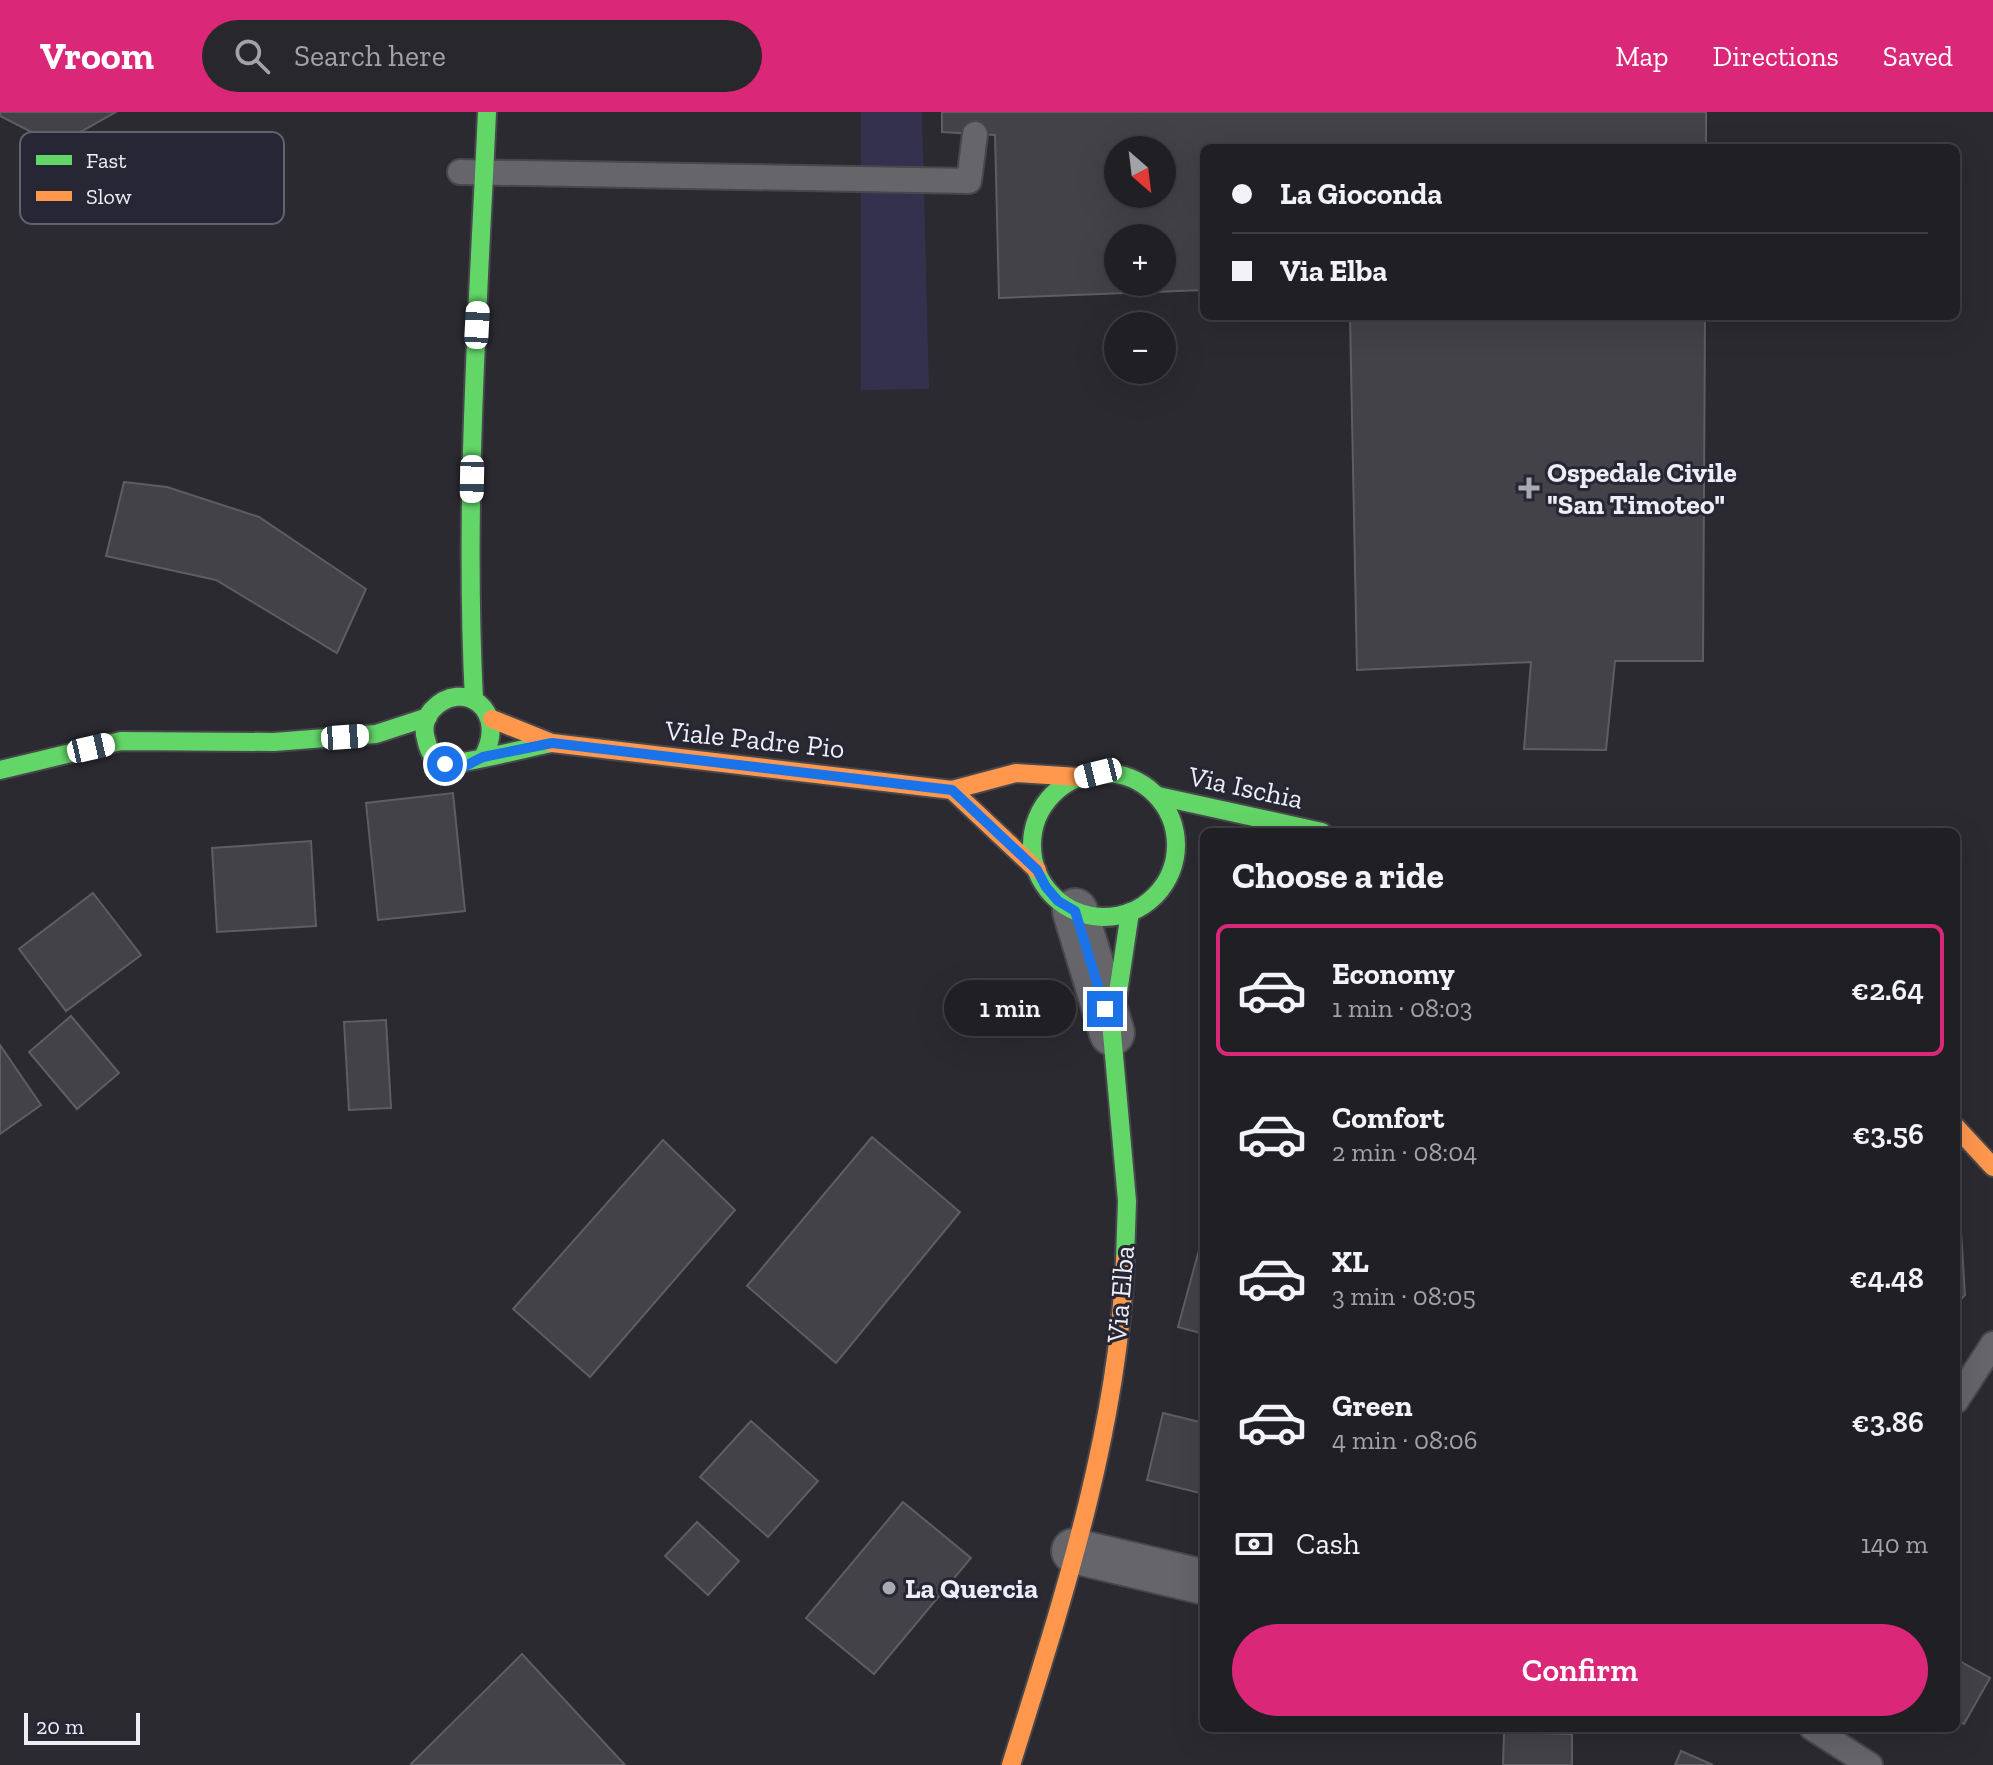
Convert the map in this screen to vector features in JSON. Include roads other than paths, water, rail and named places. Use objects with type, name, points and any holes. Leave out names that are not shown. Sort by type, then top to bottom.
[{"type":"street","points":[[474,700],[469,639],[474,386],[487,112]]},
{"type":"street","points":[[463,218],[474,386]]},
{"type":"street","points":[[427,744],[424,731],[469,639]]},
{"type":"street","name":"Viale Padre Pio","points":[[376,734],[432,712],[454,697],[474,700],[485,708],[492,719],[552,743],[952,790],[1016,773],[1079,777]]},
{"type":"street","points":[[483,757],[493,739],[492,719]]},
{"type":"street","name":"Viale Padre Pio","points":[[0,770],[121,741],[274,742],[376,734],[427,744],[439,760],[458,767],[483,757],[552,743]]},
{"type":"street","points":[[952,790],[1037,870],[1058,901],[1075,911],[1093,916],[1112,917],[1147,903],[1170,874],[1176,856],[1172,820],[1158,796],[1134,779],[1098,773],[1079,777],[1063,786],[1038,815],[1033,833],[1037,870]]},
{"type":"street","name":"Via Ischia","points":[[1158,796],[1304,828]]},
{"type":"street","points":[[1170,874],[1193,868]]},
{"type":"street","name":"Via Elba","points":[[1011,1765],[1065,1593],[1105,1416],[1123,1299],[1127,1201],[1112,1033],[1075,911]]},
{"type":"street","name":"Via Elba","points":[[1112,1033],[1130,912]]},
{"type":"street","points":[[1960,1131],[1993,1167]]},
{"type":"street","points":[[1074,1551],[1200,1581]]},
{"type":"lane","points":[[460,172],[969,181],[975,134]]},
{"type":"lane","points":[[1960,1395],[1993,1344]]},
{"type":"lane","points":[[1818,1732],[1870,1765]]},
{"type":"place","name":"Ospedale Civile \"San Timoteo\"","points":[[1529,488]]},
{"type":"place","name":"La Quercia","points":[[889,1588]]}]
